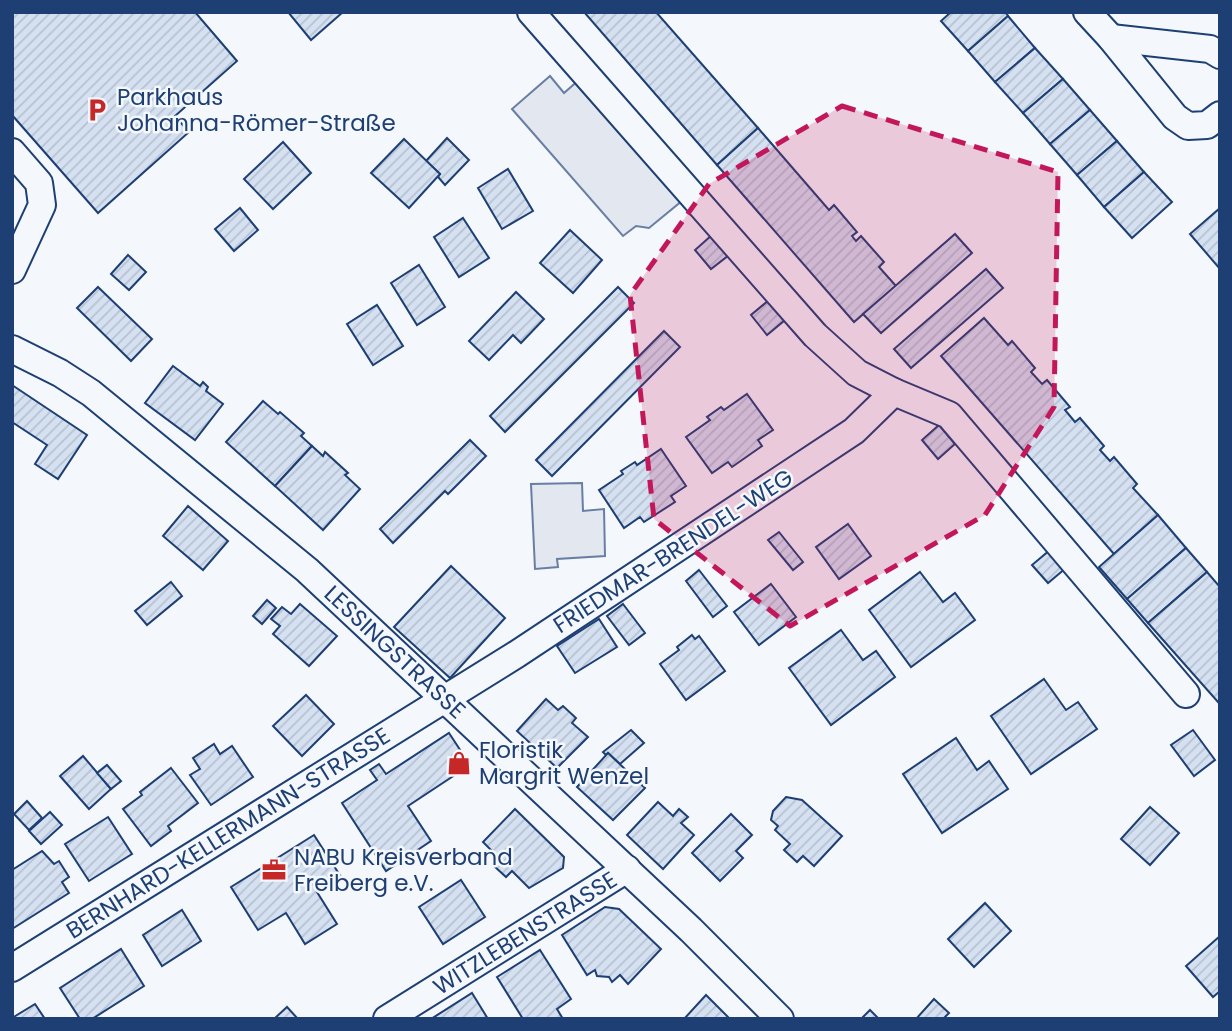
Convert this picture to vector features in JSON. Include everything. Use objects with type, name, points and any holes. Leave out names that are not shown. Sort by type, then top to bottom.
[{"type":"street","points":[[531,12],[815,335],[857,373],[949,415],[1186,694]]},
{"type":"street","points":[[1087,12],[1175,117],[1188,127],[1207,125],[1220,115]]},
{"type":"street","points":[[1111,38],[1210,49],[1220,55]]},
{"type":"street","points":[[12,152],[39,183],[42,205],[12,270]]},
{"type":"street","name":"LESSINGSTRASSE","points":[[12,349],[49,367],[91,393],[307,570],[627,869],[780,1019]]},
{"type":"street","name":"FRIEDMAR-BRENDEL-WEG","points":[[444,698],[517,654],[854,431],[894,392]]},
{"type":"street","name":"BERNHARD-KELLERMANN-STRASSE","points":[[12,968],[444,698]]},
{"type":"street","name":"WITZLEBENSTRASSE","points":[[387,1019],[627,869]]},
{"type":"highlighted area","points":[[842,106],[1058,172],[1054,407],[985,515],[790,626],[654,519],[630,295],[709,184]]},
{"type":"shaded area","points":[[550,76],[564,93],[580,79],[683,200],[649,228],[636,226],[623,236],[512,109]]},
{"type":"shaded area","points":[[582,483],[583,511],[604,509],[605,556],[557,559],[558,567],[535,569],[531,484]]},
{"type":"building","name":"Parkhaus Johanna-Römer-Straße","points":[[12,12],[195,12],[237,61],[175,116],[189,132],[98,213],[12,115]]},
{"type":"building","points":[[288,12],[343,12],[311,40]]},
{"type":"building","points":[[584,12],[656,12],[758,128],[717,165]]},
{"type":"building","points":[[951,12],[1005,12],[1008,16],[968,51],[941,21]]},
{"type":"building","points":[[1008,16],[1035,48],[995,82],[968,51]]},
{"type":"building","points":[[1035,48],[1063,79],[1023,113],[995,82]]},
{"type":"building","points":[[1063,79],[1090,110],[1050,144],[1023,113]]},
{"type":"building","points":[[1090,110],[1117,141],[1077,175],[1050,144]]},
{"type":"building","points":[[758,128],[829,210],[834,205],[857,232],[852,236],[856,241],[861,236],[884,262],[879,267],[896,286],[854,322],[717,165]]},
{"type":"building","points":[[447,138],[469,160],[445,185],[438,177],[440,174],[426,161]]},
{"type":"building","points":[[404,139],[440,174],[409,208],[371,173]]},
{"type":"building","points":[[1117,141],[1144,172],[1104,207],[1077,175]]},
{"type":"building","points":[[283,142],[311,173],[273,209],[244,179]]},
{"type":"building","points":[[508,169],[533,211],[502,229],[478,188]]},
{"type":"building","points":[[1144,172],[1172,202],[1132,238],[1104,207]]},
{"type":"building","points":[[240,208],[258,230],[234,251],[215,229]]},
{"type":"building","points":[[1220,208],[1220,269],[1190,234]]},
{"type":"building","points":[[463,218],[489,258],[459,277],[434,237]]},
{"type":"building","points":[[570,230],[602,260],[573,293],[540,263]]},
{"type":"building","points":[[955,234],[972,253],[881,333],[863,314]]},
{"type":"building","points":[[712,235],[729,255],[711,269],[695,250]]},
{"type":"building","points":[[128,255],[146,272],[129,290],[111,274]]},
{"type":"building","points":[[419,265],[445,307],[417,325],[391,283]]},
{"type":"building","points":[[986,269],[1003,288],[911,368],[894,349]]},
{"type":"building","points":[[98,287],[152,339],[131,361],[77,308]]},
{"type":"building","points":[[618,287],[634,303],[505,432],[490,416]]},
{"type":"building","points":[[516,292],[544,319],[521,343],[513,335],[489,360],[469,341]]},
{"type":"building","points":[[769,300],[785,320],[767,335],[751,315]]},
{"type":"building","points":[[377,305],[403,346],[373,365],[347,324]]},
{"type":"building","points":[[984,318],[1008,345],[1012,341],[1035,368],[1031,372],[1042,384],[1047,380],[1070,407],[1065,410],[1075,422],[1080,418],[1104,446],[1100,450],[1110,461],[1114,457],[1137,484],[1133,488],[1158,515],[1114,554],[941,356]]},
{"type":"building","points":[[664,331],[680,347],[552,476],[536,460]]},
{"type":"building","points":[[173,366],[200,386],[203,382],[208,387],[206,391],[223,404],[195,440],[145,403]]},
{"type":"building","points":[[12,385],[87,435],[58,479],[35,464],[47,445],[12,422]]},
{"type":"building","points":[[747,394],[773,430],[758,440],[762,446],[732,467],[728,462],[712,473],[686,437],[710,420],[707,417],[721,407],[724,410]]},
{"type":"building","points":[[263,401],[304,433],[301,436],[312,446],[275,486],[226,442]]},
{"type":"building","points":[[939,425],[955,444],[938,459],[922,440]]},
{"type":"building","points":[[470,440],[486,456],[448,494],[445,491],[393,543],[380,529]]},
{"type":"building","points":[[312,446],[323,456],[325,452],[348,473],[345,475],[360,489],[323,530],[275,486]]},
{"type":"building","points":[[661,449],[686,486],[671,496],[675,502],[644,522],[640,517],[624,528],[599,490],[623,474],[621,471],[635,462],[637,465]]},
{"type":"building","points":[[188,506],[228,541],[203,570],[163,536]]},
{"type":"building","points":[[1158,515],[1186,548],[1127,599],[1099,567]]},
{"type":"building","points":[[848,524],[871,556],[839,579],[816,547]]},
{"type":"building","points":[[779,532],[803,562],[793,570],[768,540]]},
{"type":"building","points":[[1186,548],[1207,572],[1148,623],[1127,599]]},
{"type":"building","points":[[1050,550],[1066,568],[1048,583],[1032,565]]},
{"type":"building","points":[[451,566],[505,618],[450,678],[394,627]]},
{"type":"building","points":[[699,570],[727,606],[713,617],[686,581]]},
{"type":"building","points":[[920,572],[943,602],[955,593],[975,620],[911,667],[869,610]]},
{"type":"building","points":[[1207,572],[1220,587],[1218,702],[1148,623]]},
{"type":"building","points":[[171,582],[182,596],[147,625],[135,611]]},
{"type":"building","points":[[771,584],[796,617],[759,645],[734,612]]},
{"type":"building","points":[[267,600],[276,608],[262,624],[253,616]]},
{"type":"building","points":[[300,604],[337,636],[309,666],[273,634],[280,626],[271,619],[282,607],[291,614]]},
{"type":"building","points":[[623,604],[645,633],[629,645],[607,616]]},
{"type":"building","points":[[599,619],[617,647],[575,673],[557,646]]},
{"type":"building","points":[[841,630],[863,660],[876,651],[895,677],[831,725],[789,668]]},
{"type":"building","points":[[692,635],[695,639],[699,636],[725,671],[686,700],[660,664],[679,650],[677,647]]},
{"type":"building","points":[[1044,679],[1066,710],[1078,702],[1097,729],[1031,774],[991,716]]},
{"type":"building","points":[[306,695],[334,724],[302,756],[273,726]]},
{"type":"building","points":[[546,699],[558,710],[563,706],[576,718],[572,723],[588,737],[557,768],[517,731]]},
{"type":"building","points":[[631,730],[644,743],[620,764],[603,752]]},
{"type":"building","points":[[1193,730],[1215,760],[1194,776],[1171,745]]},
{"type":"building","points":[[449,733],[470,765],[408,806],[431,841],[386,871],[342,803],[377,780],[370,770],[379,764],[386,774]]},
{"type":"building","points":[[956,738],[977,770],[989,761],[1008,789],[942,833],[903,774]]},
{"type":"building","points":[[214,744],[220,754],[232,746],[253,777],[211,805],[190,775],[200,769],[193,758]]},
{"type":"building","points":[[608,753],[645,788],[613,820],[577,787]]},
{"type":"building","points":[[83,756],[111,789],[89,809],[60,776]]},
{"type":"building","points":[[107,765],[121,781],[111,789],[97,773]]},
{"type":"building","points":[[171,768],[198,803],[168,826],[171,831],[151,846],[123,809]]},
{"type":"building","points":[[786,797],[802,800],[842,836],[814,866],[803,856],[797,862],[784,850],[790,844],[775,830],[778,826],[771,820],[773,811]]},
{"type":"building","points":[[27,801],[42,818],[29,830],[14,814]]},
{"type":"building","points":[[658,802],[673,816],[679,809],[688,817],[681,823],[694,835],[663,869],[627,835]]},
{"type":"building","points":[[1150,807],[1179,833],[1150,865],[1121,839]]},
{"type":"building","points":[[515,809],[564,857],[563,868],[529,888],[512,871],[506,877],[493,865],[500,859],[483,842]]},
{"type":"building","points":[[50,812],[62,825],[41,844],[29,831]]},
{"type":"building","points":[[731,814],[752,835],[736,851],[743,858],[720,881],[692,853]]},
{"type":"building","points":[[108,817],[132,854],[89,881],[65,844]]},
{"type":"building","points":[[314,835],[341,877],[317,892],[337,924],[305,944],[286,913],[258,930],[231,887]]},
{"type":"building","points":[[42,851],[54,864],[59,861],[69,877],[62,882],[69,893],[12,929],[12,870]]},
{"type":"building","points":[[461,880],[485,917],[443,944],[419,907]]},
{"type":"building","points":[[985,903],[1011,931],[974,967],[948,939]]},
{"type":"building","points":[[605,907],[619,909],[661,949],[628,984],[620,975],[612,982],[609,977],[597,976],[595,970],[587,975],[562,935]]},
{"type":"building","points":[[182,910],[201,941],[162,966],[143,935]]},
{"type":"building","points":[[1220,936],[1220,991],[1213,997],[1186,966]]},
{"type":"building","points":[[121,949],[144,986],[92,1019],[80,1019],[60,988]]},
{"type":"building","points":[[540,950],[571,999],[557,1009],[563,1019],[523,1019],[497,977]]},
{"type":"building","points":[[472,993],[488,1019],[431,1019]]},
{"type":"building","points":[[706,995],[730,1019],[684,1019]]},
{"type":"building","points":[[934,999],[949,1013],[945,1017],[947,1019],[916,1019]]},
{"type":"building","points":[[35,1004],[45,1019],[12,1019],[12,1018]]},
{"type":"building","points":[[287,1007],[298,1019],[274,1019]]},
{"type":"building","points":[[870,1010],[879,1019],[861,1019]]},
{"type":"place","name":"Parkhaus Johanna-Römer-Straße","points":[[97,110]]},
{"type":"place","name":"Floristik Margrit Wenzel","points":[[459,763]]},
{"type":"place","name":"NABU Kreisverband Freiberg e.V.","points":[[274,870]]}]
